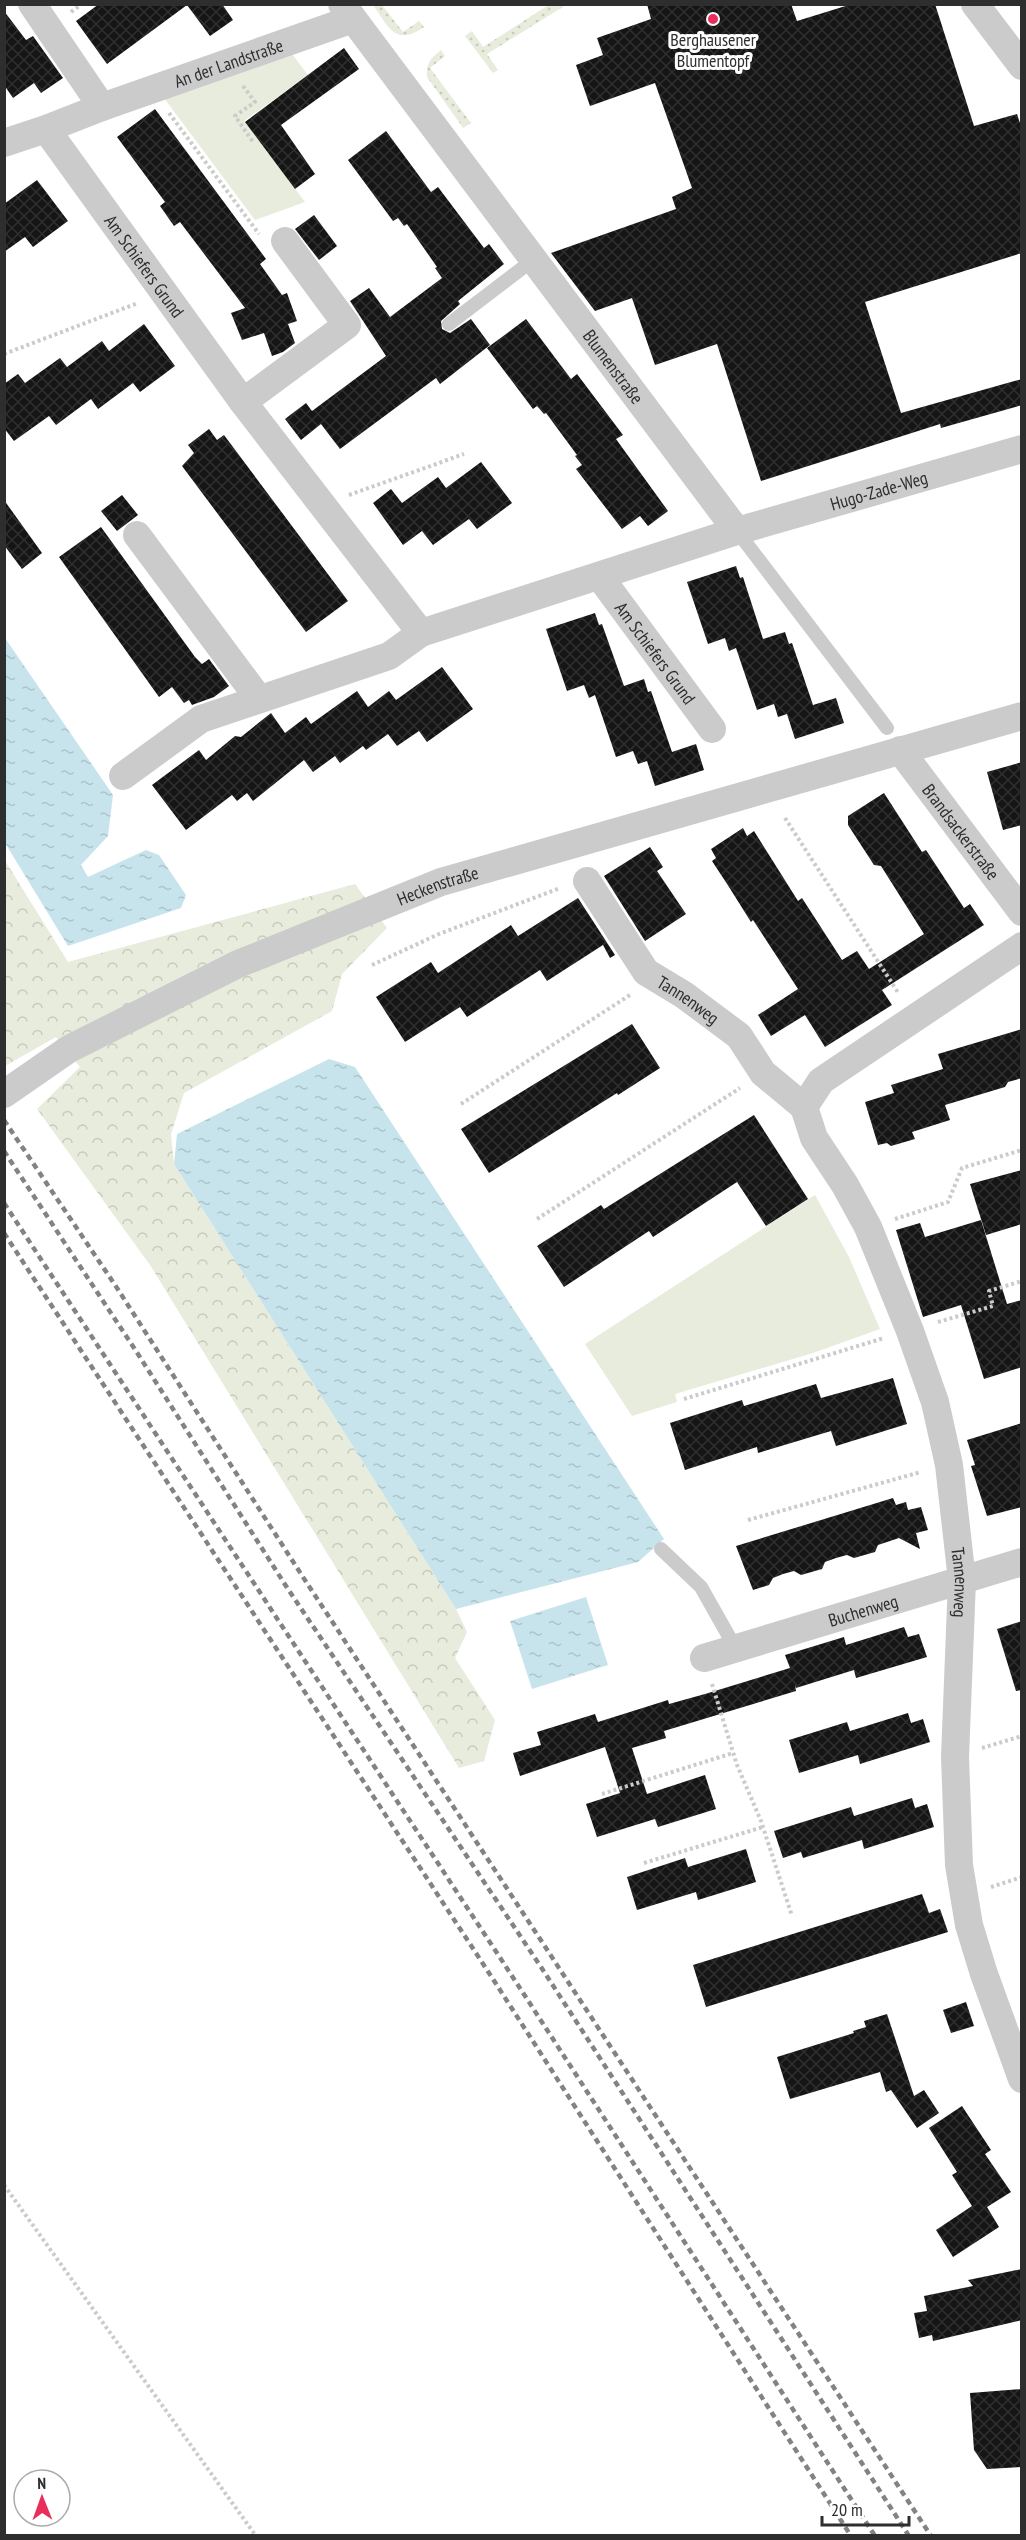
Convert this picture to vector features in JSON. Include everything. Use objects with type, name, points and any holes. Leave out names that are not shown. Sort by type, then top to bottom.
[{"type":"street","points":[[4,143],[102,107],[32,4]]},
{"type":"street","points":[[975,4],[1022,66]]},
{"type":"street","name":"An der Landstraße","points":[[102,107],[227,64],[348,12]]},
{"type":"street","name":"Blumenstraße","points":[[348,12],[737,531]]},
{"type":"street","name":"Am Schiefers Grund","points":[[46,129],[243,402],[421,633]]},
{"type":"street","points":[[243,402],[347,325],[285,241]]},
{"type":"street","name":"Hugo-Zade-Weg","points":[[737,531],[1022,449]]},
{"type":"street","points":[[123,776],[201,719],[389,656],[421,633],[737,531]]},
{"type":"street","points":[[136,535],[259,699]]},
{"type":"street","name":"Am Schiefers Grund","points":[[600,577],[712,729]]},
{"type":"street","points":[[893,739],[1022,716]]},
{"type":"street","name":"Brandsackerstraße","points":[[893,739],[1022,912]]},
{"type":"street","name":"Heckenstraße","points":[[4,1094],[69,1049],[238,964],[441,882],[893,739]]},
{"type":"street","name":"Tannenweg","points":[[587,881],[646,972],[684,995],[739,1036],[763,1073],[804,1107],[814,1138],[845,1185],[868,1227],[910,1331],[934,1402],[949,1465],[962,1580],[955,1757],[959,1865],[965,1905],[984,1974],[1022,2079]]},
{"type":"street","points":[[804,1107],[821,1081],[1022,946]]},
{"type":"street","name":"Buchenweg","points":[[704,1658],[1022,1562]]},
{"type":"lane","points":[[448,324],[533,260]]},
{"type":"lane","name":"Blumenstraße","points":[[737,531],[893,739]]},
{"type":"lane","points":[[661,1549],[701,1587],[736,1649]]},
{"type":"path","points":[[227,64],[255,102],[235,116],[253,142]]},
{"type":"path","points":[[152,90],[264,242],[285,241]]},
{"type":"path","points":[[4,354],[163,293]]},
{"type":"path","points":[[321,505],[464,454]]},
{"type":"path","points":[[785,819],[914,1017]]},
{"type":"path","points":[[372,965],[439,934],[566,885],[587,881]]},
{"type":"path","points":[[461,1104],[656,978]]},
{"type":"path","points":[[537,1219],[763,1073]]},
{"type":"path","points":[[868,1227],[948,1202],[962,1168],[1022,1150]]},
{"type":"path","points":[[684,1399],[993,1306],[989,1291],[1022,1281]]},
{"type":"path","points":[[748,1520],[949,1465]]},
{"type":"path","points":[[704,1658],[733,1753],[763,1827],[792,1916]]},
{"type":"path","points":[[955,1757],[1022,1736]]},
{"type":"path","points":[[602,1794],[733,1753]]},
{"type":"path","points":[[644,1863],[763,1827]]},
{"type":"path","points":[[4,2185],[256,2535]]},
{"type":"green space","points":[[550,4],[566,5],[487,54],[498,70],[493,73],[465,36],[472,31],[483,47]]},
{"type":"green space","points":[[373,5],[382,5],[403,32],[419,21],[424,27],[414,33],[399,35],[389,27]]},
{"type":"green space","points":[[441,50],[445,56],[430,68],[471,123],[463,128],[427,77],[430,62]]},
{"type":"green space","points":[[292,54],[308,75],[244,121],[305,202],[255,220],[164,98]]},
{"type":"green space","points":[[4,859],[68,962],[355,884],[387,928],[342,974],[332,1011],[184,1093],[171,1134],[174,1164],[456,1609],[467,1632],[455,1658],[495,1720],[484,1761],[459,1768],[150,1265],[37,1109],[80,1067],[56,1037],[5,1066]]},
{"type":"green space","points":[[815,1195],[849,1257],[880,1329],[813,1353],[675,1394],[677,1402],[632,1416],[585,1344]]},
{"type":"water","points":[[5,638],[113,795],[108,836],[81,865],[88,877],[146,850],[159,855],[186,895],[181,908],[68,946],[5,843]]},
{"type":"water","points":[[329,1059],[355,1067],[664,1539],[638,1562],[456,1609],[174,1164],[177,1134]]},
{"type":"water","points":[[586,1597],[608,1665],[532,1689],[510,1621]]},
{"type":"building","points":[[99,4],[222,4],[233,20],[210,36],[187,5],[107,64],[76,21]]},
{"type":"building","points":[[647,4],[791,4],[797,21],[852,4],[935,4],[974,126],[1017,114],[1022,129],[1022,253],[865,302],[901,413],[1022,379],[1022,405],[941,428],[940,424],[761,481],[717,344],[655,365],[632,298],[595,311],[551,253],[676,209],[672,197],[692,188],[655,83],[590,106],[576,65],[603,55],[597,38],[651,19]]},
{"type":"building","points":[[4,11],[26,40],[33,36],[63,78],[41,93],[34,83],[13,98],[4,85]]},
{"type":"building","points":[[344,48],[359,69],[281,125],[315,174],[295,189],[245,122]]},
{"type":"building","points":[[155,109],[266,259],[260,264],[282,295],[287,293],[297,321],[288,324],[295,343],[283,352],[272,356],[264,333],[242,340],[231,313],[245,308],[180,222],[174,226],[160,206],[165,202],[117,137]]},
{"type":"building","points":[[386,131],[431,192],[438,187],[484,248],[489,244],[504,264],[458,301],[460,304],[441,321],[442,329],[450,333],[471,319],[490,345],[440,384],[436,378],[340,449],[321,424],[301,440],[285,419],[306,403],[312,411],[386,356],[350,301],[369,288],[390,317],[442,278],[407,224],[404,226],[398,218],[393,221],[348,160]]},
{"type":"building","points":[[37,180],[68,221],[33,247],[25,237],[4,252],[4,204]]},
{"type":"building","points":[[314,215],[337,246],[319,260],[295,229]]},
{"type":"building","points":[[526,319],[571,379],[577,374],[623,435],[616,439],[668,511],[648,526],[640,516],[622,529],[576,469],[582,465],[575,456],[577,455],[546,413],[544,414],[537,406],[533,409],[487,348]]},
{"type":"building","points":[[144,324],[175,366],[140,392],[133,383],[98,409],[91,399],[56,425],[49,416],[14,441],[4,428],[4,384],[18,374],[25,383],[60,358],[67,367],[102,341],[109,351]]},
{"type":"building","points":[[209,429],[217,440],[224,435],[348,601],[306,632],[182,466],[194,453],[188,445]]},
{"type":"building","points":[[481,462],[512,503],[477,529],[469,519],[433,545],[422,531],[403,545],[373,503],[391,489],[402,503],[438,477],[446,488]]},
{"type":"building","points":[[122,495],[138,515],[117,531],[101,511]]},
{"type":"building","points":[[4,500],[42,553],[22,569],[4,545]]},
{"type":"building","points":[[101,527],[195,657],[202,664],[209,659],[229,686],[214,697],[192,705],[189,700],[184,703],[172,687],[159,697],[59,557]]},
{"type":"building","points":[[736,566],[740,578],[743,577],[763,639],[785,632],[789,644],[792,643],[813,705],[836,698],[844,723],[795,739],[787,714],[778,717],[774,704],[757,710],[736,648],[729,651],[725,638],[708,644],[687,582]]},
{"type":"building","points":[[595,613],[599,625],[602,624],[624,686],[644,679],[648,692],[651,691],[672,752],[696,744],[704,770],[655,786],[647,761],[638,764],[633,751],[616,757],[595,695],[589,698],[584,685],[567,691],[546,629]]},
{"type":"building","points":[[442,667],[473,709],[427,742],[419,731],[397,746],[388,734],[366,750],[363,746],[340,763],[335,756],[313,772],[304,760],[253,801],[247,793],[237,801],[232,795],[186,830],[152,785],[199,750],[206,760],[235,736],[241,737],[271,713],[285,733],[306,717],[311,724],[357,691],[368,707],[389,691],[396,700]]},
{"type":"building","points":[[1022,762],[1022,825],[1003,830],[987,772]]},
{"type":"building","points":[[884,793],[922,852],[926,850],[964,908],[970,904],[984,925],[882,990],[892,1005],[825,1047],[805,1015],[771,1036],[758,1015],[798,989],[712,861],[716,858],[711,849],[743,828],[747,836],[754,831],[798,901],[802,898],[842,960],[857,951],[869,969],[924,934],[881,866],[874,865],[848,825],[848,816]]},
{"type":"building","points":[[650,847],[663,867],[657,871],[686,914],[645,941],[604,876]]},
{"type":"building","points":[[578,898],[615,955],[610,958],[603,945],[547,981],[540,970],[467,1017],[460,1007],[405,1042],[376,997],[431,962],[438,973],[511,925],[518,936]]},
{"type":"building","points":[[632,1024],[660,1068],[489,1173],[461,1129]]},
{"type":"building","points":[[1022,1029],[1022,1078],[1008,1082],[1005,1087],[945,1105],[950,1120],[912,1132],[915,1139],[891,1146],[887,1143],[878,1145],[865,1102],[894,1093],[891,1085],[943,1069],[938,1054]]},
{"type":"building","points":[[754,1115],[808,1199],[766,1226],[737,1182],[653,1237],[649,1231],[564,1287],[537,1246],[601,1205],[604,1209]]},
{"type":"building","points":[[1022,1170],[1022,1224],[986,1235],[970,1184]]},
{"type":"building","points":[[981,1220],[1007,1304],[1022,1300],[1022,1367],[984,1379],[961,1305],[923,1317],[896,1230],[920,1223],[925,1237]]},
{"type":"building","points":[[893,1378],[907,1424],[836,1446],[831,1431],[758,1453],[757,1447],[685,1470],[670,1423],[742,1400],[744,1406],[816,1384],[821,1398]]},
{"type":"building","points":[[1022,1423],[1022,1507],[987,1516],[971,1466],[975,1465],[967,1440]]},
{"type":"building","points":[[893,1498],[896,1505],[906,1502],[908,1510],[921,1507],[928,1530],[916,1533],[920,1549],[899,1538],[878,1545],[875,1552],[854,1558],[847,1555],[836,1558],[825,1562],[822,1569],[801,1575],[794,1571],[783,1574],[773,1578],[769,1585],[753,1590],[736,1546]]},
{"type":"building","points":[[1022,1621],[1022,1690],[1016,1691],[997,1629]]},
{"type":"building","points":[[904,1627],[908,1637],[919,1634],[927,1657],[856,1678],[854,1670],[796,1688],[795,1684],[796,1691],[664,1731],[666,1738],[632,1748],[647,1794],[705,1775],[716,1809],[658,1827],[655,1819],[597,1837],[586,1804],[620,1793],[605,1747],[520,1776],[513,1753],[541,1745],[537,1732],[595,1714],[598,1722],[668,1700],[669,1704],[705,1694],[790,1668],[785,1655],[844,1637],[846,1645]]},
{"type":"building","points":[[908,1713],[911,1723],[923,1719],[930,1742],[860,1764],[858,1755],[799,1773],[789,1740],[847,1722],[850,1731]]},
{"type":"building","points":[[912,1798],[915,1808],[927,1804],[934,1827],[864,1849],[862,1840],[803,1858],[801,1852],[783,1858],[774,1831],[851,1807],[854,1816]]},
{"type":"building","points":[[746,1849],[756,1882],[698,1900],[696,1892],[637,1910],[627,1877],[685,1858],[688,1867]]},
{"type":"building","points":[[922,1894],[929,1913],[940,1909],[948,1932],[706,2007],[693,1965]]},
{"type":"building","points":[[966,2002],[974,2026],[951,2033],[943,2010]]},
{"type":"building","points":[[887,2014],[914,2096],[924,2090],[939,2113],[917,2128],[891,2090],[886,2092],[880,2072],[790,2099],[777,2057],[854,2033],[853,2031],[866,2027],[864,2021]]},
{"type":"building","points":[[962,2106],[991,2150],[985,2154],[1011,2192],[987,2207],[999,2227],[953,2257],[936,2230],[972,2206],[952,2175],[957,2172],[929,2128]]},
{"type":"building","points":[[1022,2269],[1022,2320],[933,2341],[932,2335],[919,2338],[914,2313],[927,2311],[924,2296],[973,2286],[968,2280]]},
{"type":"building","points":[[1022,2389],[1022,2467],[987,2469],[974,2450],[970,2393]]},
{"type":"railway","points":[[4,1120],[117,1288],[301,1574],[931,2536]]},
{"type":"railway","points":[[4,1151],[136,1351],[286,1586],[541,1967],[909,2536]]},
{"type":"railway","points":[[4,1203],[516,1982],[875,2536]]},
{"type":"railway","points":[[4,1233],[491,1976],[851,2536]]},
{"type":"place","name":"Berghausener Blumentopf","points":[[713,19]]}]
